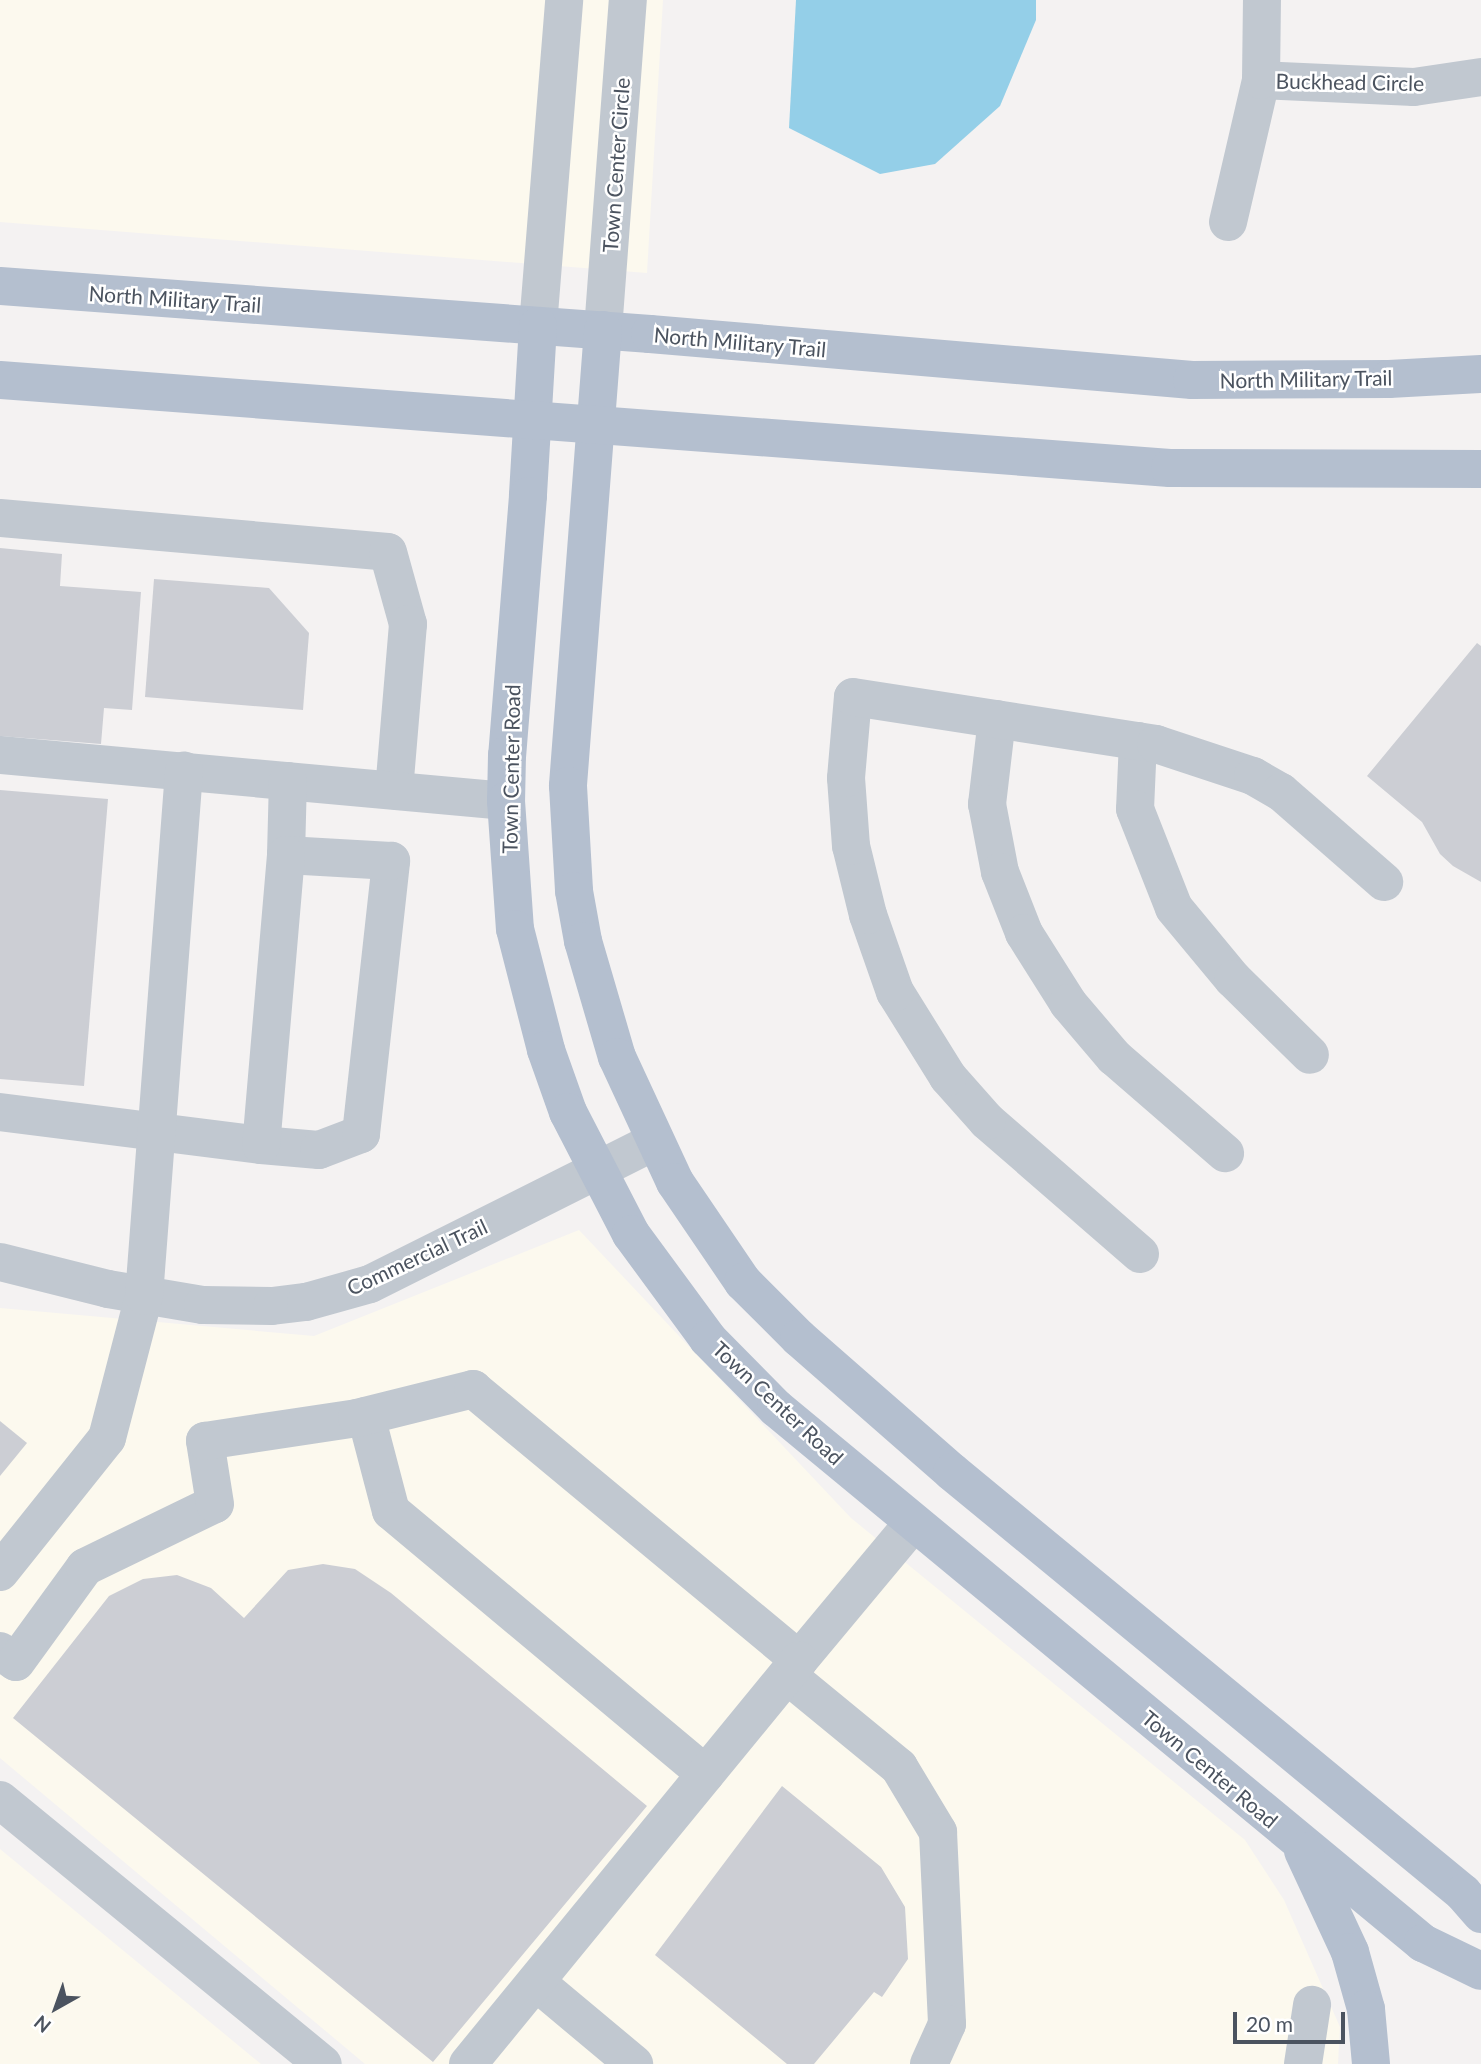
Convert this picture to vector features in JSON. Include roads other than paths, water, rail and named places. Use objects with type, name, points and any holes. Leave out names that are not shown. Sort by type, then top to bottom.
[{"type":"main road","name":"North Military Trail","points":[[0,286],[603,330],[1192,380],[1389,379],[1481,373]]},
{"type":"main road","name":"Town Center Road","points":[[538,326],[506,801],[515,929],[528,990],[568,1112],[631,1234],[708,1339],[776,1408],[1423,1943],[1481,1971]]},
{"type":"main road","points":[[603,330],[568,786],[573,879],[583,941],[617,1057],[654,1142],[675,1182],[720,1252],[743,1282],[799,1338],[932,1455],[1463,1893],[1481,1914]]},
{"type":"main road","points":[[0,380],[1170,468],[1481,469]]},
{"type":"main road","points":[[1299,1843],[1350,1952],[1366,2009],[1371,2064]]},
{"type":"street","points":[[538,326],[564,0]]},
{"type":"street","name":"Town Center Circle","points":[[603,330],[628,0]]},
{"type":"street","name":"Buckhead Circle","points":[[1228,222],[1261,80],[1262,0]]},
{"type":"street","name":"Buckhead Circle","points":[[1261,80],[1414,88],[1481,77]]},
{"type":"street","points":[[0,518],[388,552],[408,624],[394,790]]},
{"type":"street","points":[[1140,1254],[987,1121],[948,1077],[895,992],[868,915],[851,846],[846,778],[853,696],[1156,744],[1253,776],[1281,792],[1384,882]]},
{"type":"street","points":[[997,719],[987,804],[1000,872],[1024,933],[1068,1003],[1114,1057],[1226,1153]]},
{"type":"street","points":[[1138,741],[1135,809],[1174,908],[1233,979],[1310,1055]]},
{"type":"street","points":[[0,755],[506,801]]},
{"type":"street","points":[[0,1572],[107,1438],[144,1296],[184,771]]},
{"type":"street","points":[[261,1145],[286,855],[288,781]]},
{"type":"street","points":[[0,1112],[319,1150],[361,1134],[391,861],[286,855]]},
{"type":"street","name":"Commercial Trail","points":[[0,1262],[144,1296],[234,1307],[272,1306],[338,1294],[401,1269],[654,1142]]},
{"type":"street","points":[[0,1651],[16,1662],[85,1567],[215,1504],[205,1441],[366,1416],[473,1389],[793,1668],[899,1767],[938,1832],[947,2024],[929,2064]]},
{"type":"street","points":[[366,1416],[391,1511],[706,1774]]},
{"type":"street","points":[[484,2059],[536,1982],[913,1523]]},
{"type":"street","points":[[0,1800],[323,2064]]},
{"type":"street","points":[[536,1982],[634,2064]]},
{"type":"street","points":[[1303,2064],[1312,2005]]},
{"type":"water","points":[[796,0],[1036,0],[1036,20],[1000,106],[935,164],[880,174],[789,128]]}]
